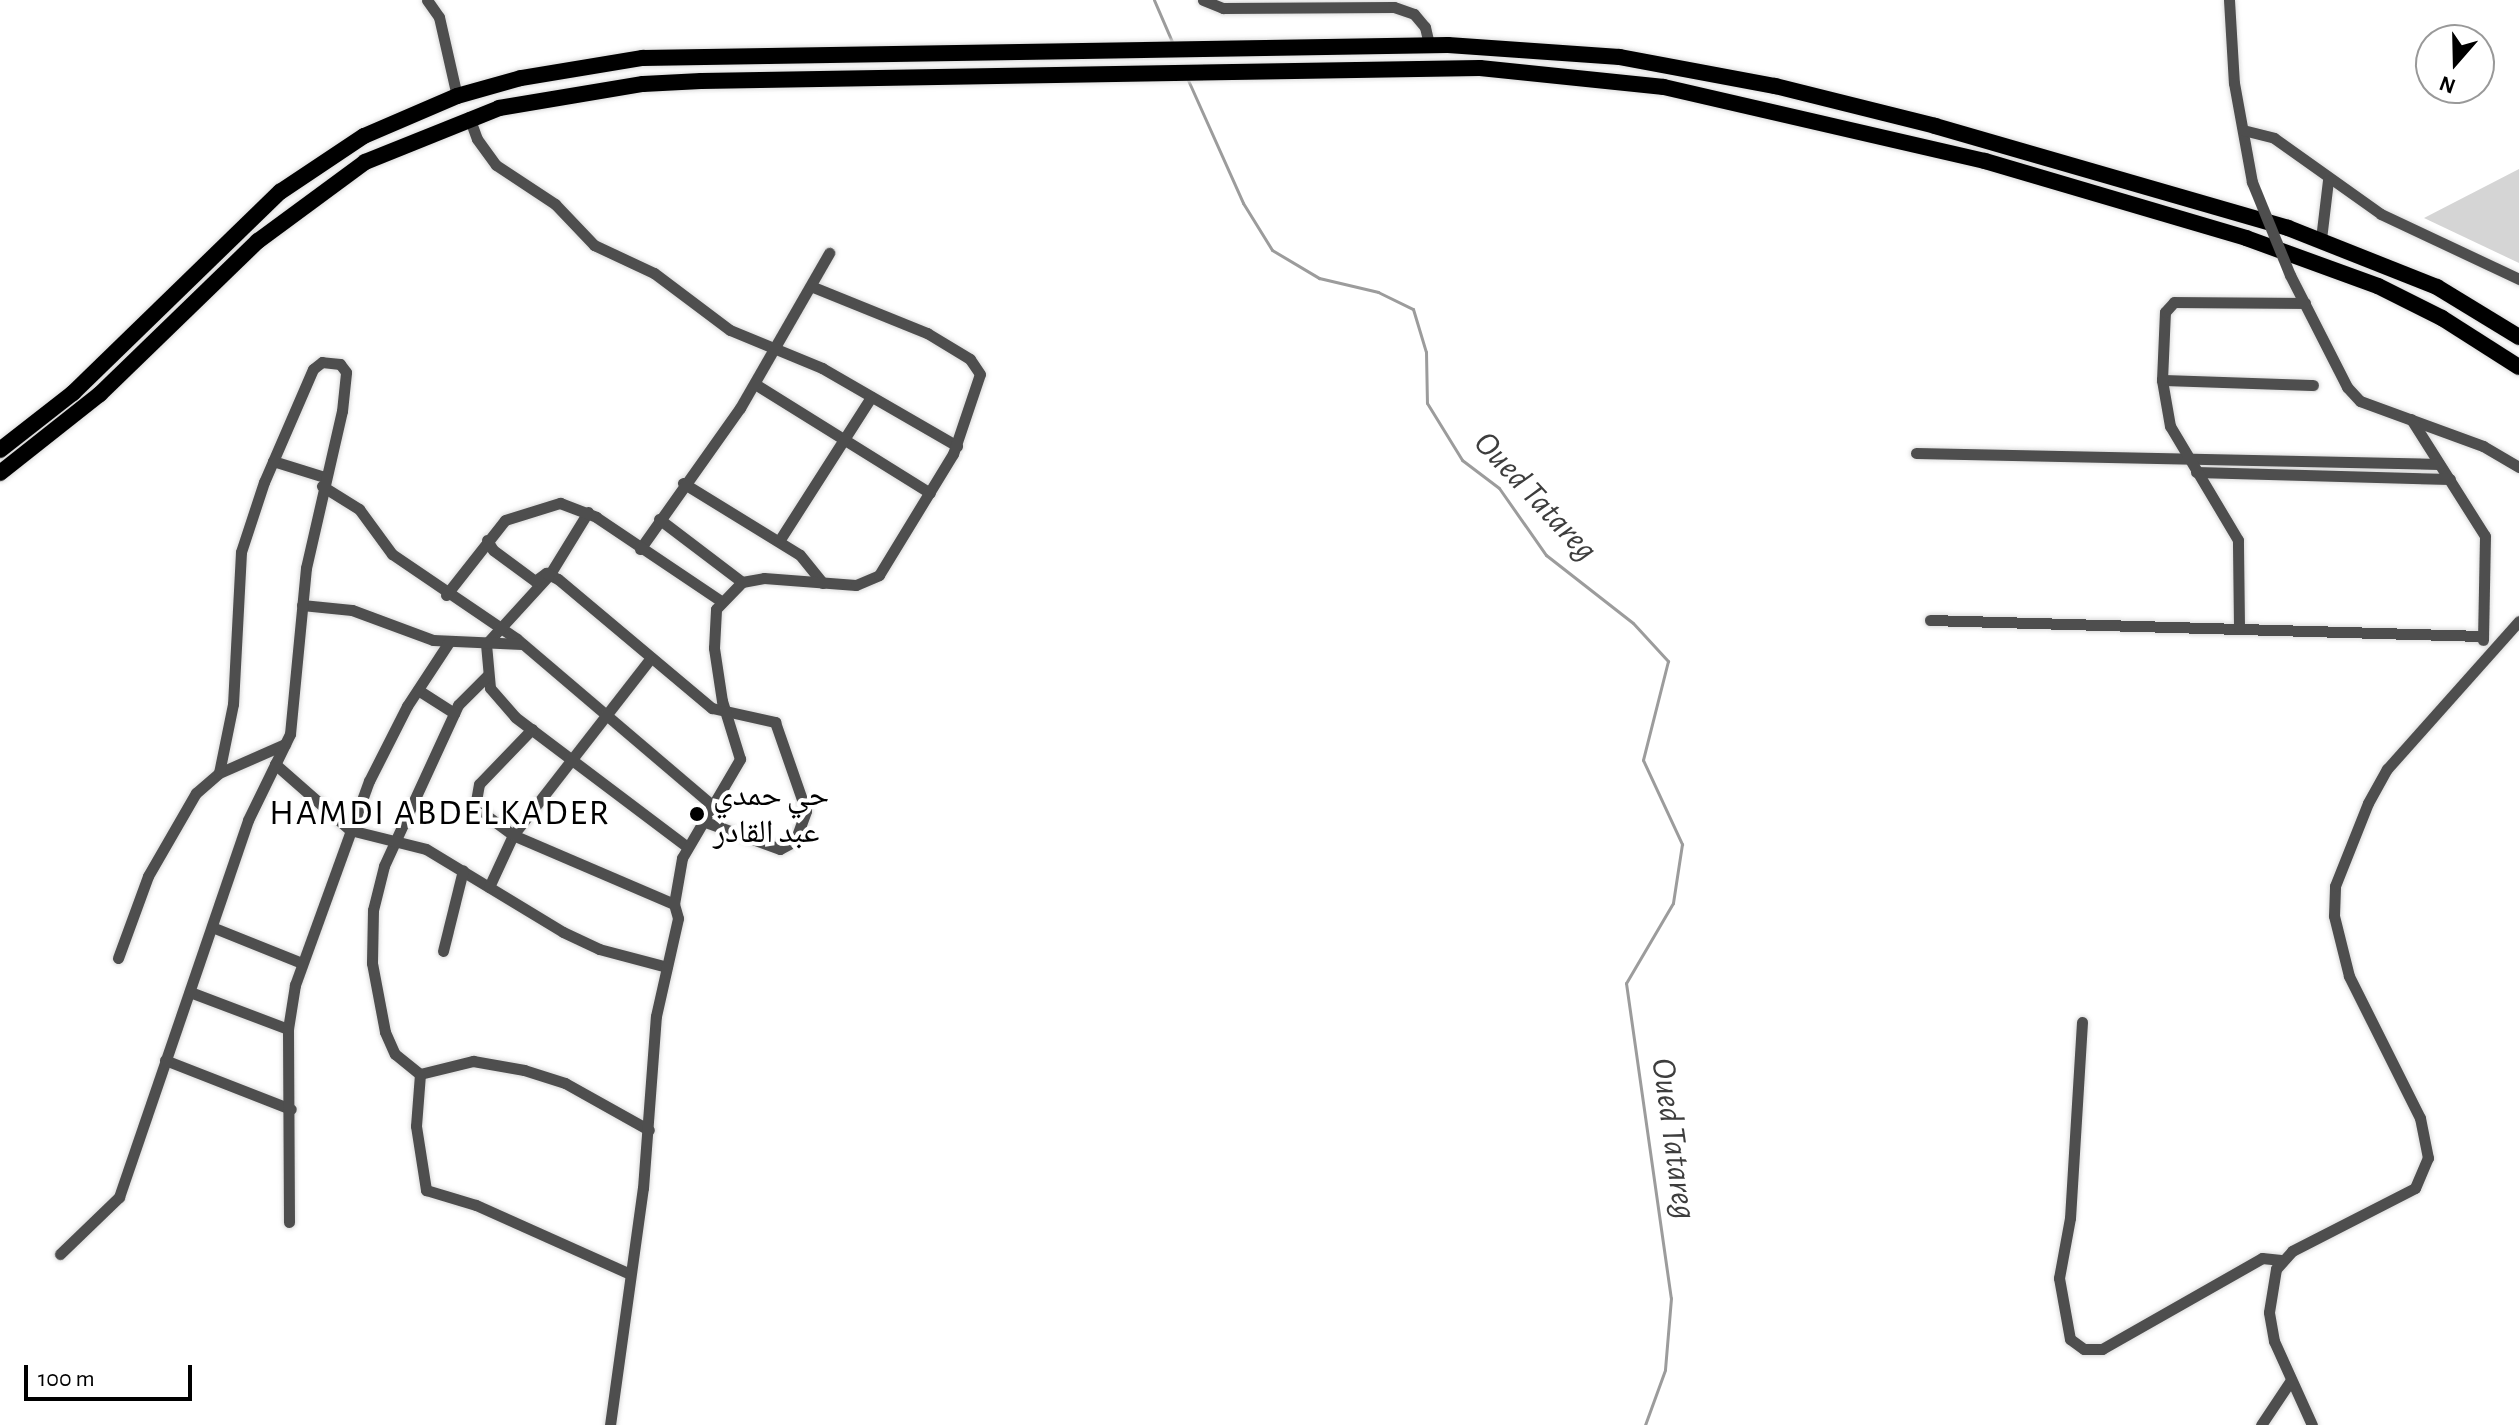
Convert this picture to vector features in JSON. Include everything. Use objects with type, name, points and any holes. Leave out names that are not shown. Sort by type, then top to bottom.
[{"type":"highway","points":[[0,450],[73,393],[280,192],[364,136],[457,96],[521,78],[642,58],[1429,45],[1620,57],[1775,86],[1990,140],[2321,239],[2437,287],[2519,337]]},
{"type":"highway","points":[[0,473],[100,394],[258,241],[365,162],[469,117],[643,84],[822,77],[1378,68],[1480,68],[1609,79],[1724,98],[1985,161],[2246,238],[2378,286],[2519,367]]},
{"type":"street","points":[[427,0],[439,17],[457,96]]},
{"type":"street","points":[[1203,0],[1223,8],[1394,7],[1414,14],[1425,27],[1429,45]]},
{"type":"street","points":[[2229,0],[2243,130],[2252,182],[2290,275],[2347,387],[2369,406],[2483,446],[2519,467]]},
{"type":"street","points":[[469,117],[477,139],[496,165],[555,204],[594,245],[654,273],[730,330],[822,368],[957,446]]},
{"type":"street","points":[[2243,130],[2274,138],[2328,180],[2381,214],[2519,279]]},
{"type":"street","points":[[2321,239],[2328,180]]},
{"type":"street","points":[[640,549],[683,483],[755,384],[813,287],[829,253]]},
{"type":"street","points":[[717,704],[713,619],[721,601],[742,582],[764,578],[863,584],[879,575],[957,446],[980,374],[976,364],[927,333],[813,287]]},
{"type":"street","points":[[2239,627],[2238,540],[2173,433],[2162,380],[2165,312],[2174,302],[2305,303]]},
{"type":"street","points":[[60,1254],[119,1197],[248,820],[285,744],[296,701],[302,605],[323,481],[342,411],[346,372],[340,364],[322,362],[313,369],[273,461],[238,563],[233,704],[219,773]]},
{"type":"street","points":[[2162,380],[2313,385]]},
{"type":"street","points":[[755,384],[930,493]]},
{"type":"street","points":[[779,541],[871,397]]},
{"type":"street","points":[[2411,419],[2450,479],[2487,545],[2483,636],[2486,652]]},
{"type":"street","points":[[1916,453],[2439,464]]},
{"type":"street","points":[[273,461],[323,481],[359,509],[392,554],[446,595],[522,644],[711,804]]},
{"type":"street","points":[[2196,472],[2450,479]]},
{"type":"street","points":[[683,483],[806,559],[823,583]]},
{"type":"street","points":[[446,595],[487,540],[515,514],[545,505],[571,504],[588,512],[721,601]]},
{"type":"street","points":[[588,512],[545,576],[486,644],[488,675],[498,701],[686,846]]},
{"type":"street","points":[[659,519],[742,582]]},
{"type":"street","points":[[487,540],[493,550],[535,581],[545,576]]},
{"type":"street","points":[[545,576],[650,659],[717,704],[727,715],[740,759],[686,846],[674,904],[678,918],[656,1016],[649,1130],[610,1425]]},
{"type":"street","points":[[302,605],[352,610],[449,642],[522,644]]},
{"type":"street","points":[[1930,620],[2483,636]]},
{"type":"street","points":[[2082,1022],[2070,1218],[2059,1278],[2070,1339],[2084,1349],[2102,1349],[2262,1258],[2281,1260],[2396,1200],[2423,1176],[2428,1158],[2420,1118],[2358,1000],[2333,900],[2376,785],[2486,652],[2519,621]]},
{"type":"street","points":[[289,1222],[291,1109],[288,1029],[302,963],[381,755],[449,642]]},
{"type":"street","points":[[489,887],[513,835],[650,659]]},
{"type":"street","points":[[420,1074],[395,1054],[372,963],[373,910],[393,838],[454,713],[468,689],[488,675]]},
{"type":"street","points":[[418,690],[454,713]]},
{"type":"street","points":[[700,820],[785,849],[804,819],[802,795],[775,722],[727,715]]},
{"type":"street","points":[[532,729],[474,794],[475,807],[513,835],[674,904]]},
{"type":"street","points":[[118,958],[170,833],[196,793],[219,773],[285,744]]},
{"type":"street","points":[[275,764],[350,830],[393,838],[463,870],[599,949],[667,967]]},
{"type":"street","points":[[443,951],[463,870]]},
{"type":"street","points":[[212,927],[302,963]]},
{"type":"street","points":[[190,992],[288,1029]]},
{"type":"street","points":[[165,1060],[291,1109]]},
{"type":"street","points":[[420,1074],[473,1061],[524,1070],[565,1083],[649,1130]]},
{"type":"street","points":[[420,1074],[416,1126],[426,1190],[476,1205],[628,1273]]},
{"type":"street","points":[[2281,1260],[2269,1312],[2274,1341],[2312,1425]]},
{"type":"street","points":[[2261,1425],[2291,1380]]},
{"type":"shaded area","points":[[2519,169],[2519,263],[2424,218]]},
{"type":"waterway","name":"Oued Tatareg","points":[[1154,0],[1173,44]]},
{"type":"waterway","name":"Oued Tatareg","points":[[1188,80],[1243,203],[1272,250],[1319,278],[1378,292],[1413,309],[1426,352],[1427,403],[1462,460],[1499,488],[1546,555],[1633,623],[1668,661],[1643,760],[1682,844],[1673,903],[1626,983],[1671,1298],[1665,1370],[1645,1425]]},
{"type":"place","name":"حي حمدي عبد القادر","points":[[697,814]]},
{"type":"district","name":"HAMDI ABDELKADER","points":[[440,814]]}]
